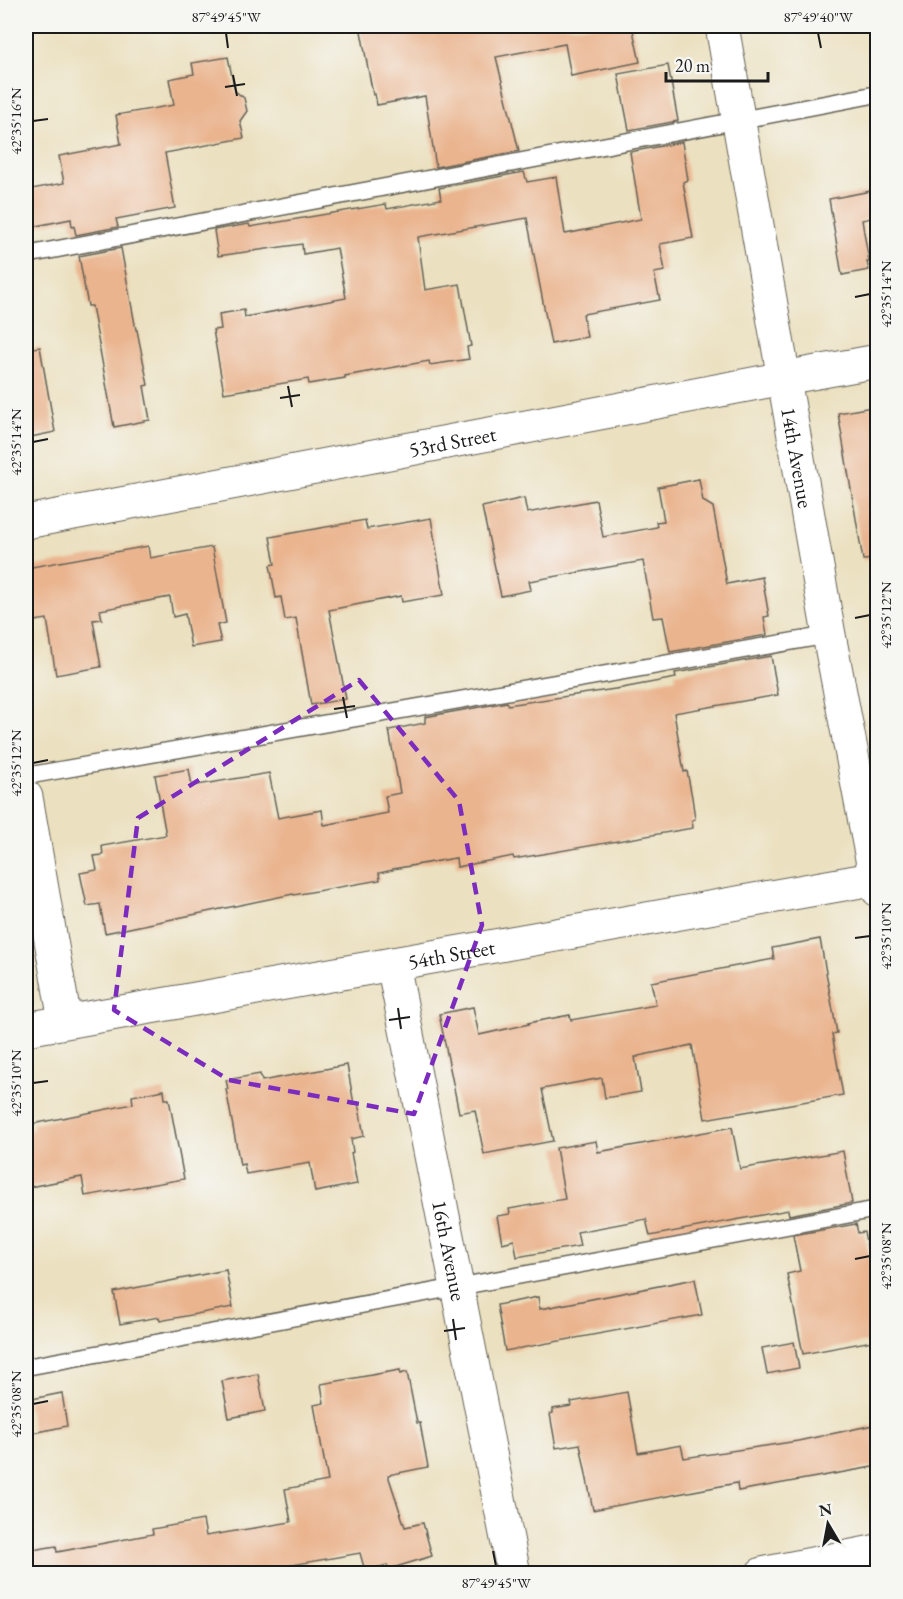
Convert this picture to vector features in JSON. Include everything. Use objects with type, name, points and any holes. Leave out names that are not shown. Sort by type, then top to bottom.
[{"type":"street","name":"14th Avenue","points":[[722,26],[830,635],[877,882]]},
{"type":"street","name":"53rd Street","points":[[26,522],[878,361]]},
{"type":"street","points":[[26,797],[65,1021]]},
{"type":"street","name":"54th Street","points":[[26,1029],[877,882]]},
{"type":"street","name":"16th Avenue","points":[[393,964],[514,1574]]},
{"type":"street","points":[[762,1574],[878,1551]]},
{"type":"lane","points":[[26,255],[878,94]]},
{"type":"lane","points":[[26,776],[830,635]]},
{"type":"lane","points":[[26,1367],[878,1209]]},
{"type":"highlighted area","points":[[359,680],[459,801],[482,925],[414,1114],[229,1080],[114,1010],[138,818]]},
{"type":"building","points":[[360,26],[632,26],[640,62],[571,76],[565,44],[496,57],[519,151],[436,167],[425,96],[377,105],[375,94],[373,95]]},
{"type":"building","points":[[228,57],[235,91],[244,98],[247,111],[240,121],[244,138],[165,153],[175,208],[116,219],[118,227],[76,235],[71,219],[26,228],[26,190],[64,183],[59,156],[121,144],[116,115],[174,105],[169,79],[194,74],[192,63]]},
{"type":"building","points":[[668,65],[678,121],[629,130],[618,74]]},
{"type":"building","points":[[682,142],[688,180],[683,182],[693,238],[660,244],[665,271],[654,273],[660,300],[583,314],[587,337],[551,344],[527,218],[418,237],[425,290],[460,284],[471,346],[467,347],[469,359],[430,365],[429,361],[309,384],[308,379],[224,393],[213,330],[221,329],[219,314],[244,310],[245,317],[346,298],[337,248],[303,254],[302,244],[218,256],[214,230],[249,224],[250,227],[386,204],[387,209],[441,199],[439,188],[524,172],[527,182],[556,177],[565,234],[641,219],[630,152]]},
{"type":"building","points":[[871,191],[876,217],[862,220],[869,270],[842,275],[829,199]]},
{"type":"building","points":[[121,248],[148,385],[144,386],[150,420],[114,427],[92,306],[88,306],[79,256]]},
{"type":"building","points":[[40,347],[55,432],[26,438],[26,349]]},
{"type":"building","points":[[878,406],[878,559],[863,560],[838,413]]},
{"type":"building","points":[[699,479],[703,501],[713,507],[727,584],[762,577],[769,616],[764,617],[767,635],[670,652],[663,617],[653,618],[643,561],[529,581],[531,590],[501,596],[482,507],[524,498],[527,513],[596,500],[603,537],[657,527],[656,522],[664,521],[658,487]]},
{"type":"building","points":[[431,518],[444,595],[402,602],[401,596],[329,610],[346,699],[311,705],[296,618],[285,620],[281,597],[276,598],[270,565],[275,564],[270,537],[365,520],[367,529]]},
{"type":"building","points":[[148,546],[150,558],[212,547],[226,623],[217,625],[221,642],[191,647],[185,614],[173,617],[170,597],[100,610],[102,619],[93,620],[101,667],[56,675],[47,619],[35,621],[26,568]]},
{"type":"building","points":[[771,656],[778,695],[674,713],[684,772],[687,771],[692,797],[695,819],[692,820],[693,828],[457,867],[456,858],[393,869],[379,873],[380,880],[293,894],[105,933],[100,904],[87,906],[80,873],[97,870],[94,856],[103,855],[102,846],[166,835],[155,775],[189,769],[192,786],[269,773],[278,818],[322,810],[324,825],[388,813],[385,796],[400,793],[389,730],[425,723],[425,717],[507,702],[508,705],[622,688],[676,678],[675,673]]},
{"type":"building","points":[[820,939],[837,1033],[832,1034],[843,1095],[705,1119],[692,1045],[635,1057],[641,1092],[605,1098],[602,1078],[542,1089],[553,1141],[484,1154],[475,1110],[459,1113],[439,1014],[473,1007],[479,1035],[570,1015],[571,1020],[656,1005],[651,982],[774,959],[772,948]]},
{"type":"building","points":[[347,1065],[354,1104],[358,1102],[364,1136],[351,1139],[353,1152],[351,1153],[357,1184],[315,1192],[310,1163],[246,1174],[244,1164],[240,1165],[226,1080],[260,1074],[262,1081]]},
{"type":"building","points":[[164,1090],[165,1099],[169,1099],[184,1179],[85,1196],[82,1177],[29,1187],[26,1168],[26,1131],[33,1130],[32,1124],[133,1104],[132,1096]]},
{"type":"building","points":[[732,1127],[740,1169],[843,1151],[852,1203],[789,1215],[788,1210],[650,1236],[646,1219],[577,1232],[580,1246],[517,1257],[514,1240],[502,1243],[497,1216],[510,1214],[509,1209],[565,1199],[556,1148],[596,1141],[598,1152]]},
{"type":"building","points":[[856,1224],[858,1233],[864,1232],[878,1297],[878,1340],[803,1354],[787,1274],[800,1271],[793,1235]]},
{"type":"building","points":[[226,1270],[233,1307],[160,1321],[159,1317],[120,1324],[114,1292]]},
{"type":"building","points":[[695,1279],[702,1315],[505,1351],[497,1305],[538,1297],[540,1309]]},
{"type":"building","points":[[794,1342],[799,1368],[767,1374],[762,1348]]},
{"type":"building","points":[[400,1370],[400,1374],[407,1372],[428,1467],[388,1475],[405,1527],[423,1523],[432,1556],[389,1569],[387,1565],[365,1571],[360,1553],[286,1566],[288,1574],[26,1574],[26,1551],[56,1546],[57,1552],[153,1534],[152,1529],[203,1520],[206,1536],[291,1522],[285,1489],[328,1481],[314,1405],[324,1403],[321,1384]]},
{"type":"building","points":[[258,1374],[265,1411],[229,1418],[222,1381]]},
{"type":"building","points":[[627,1392],[638,1453],[681,1445],[684,1458],[798,1441],[878,1424],[878,1466],[738,1491],[737,1483],[593,1510],[580,1444],[556,1448],[550,1414],[553,1413],[553,1409],[572,1406],[571,1402]]},
{"type":"building","points":[[62,1393],[67,1426],[33,1433],[27,1400]]}]
